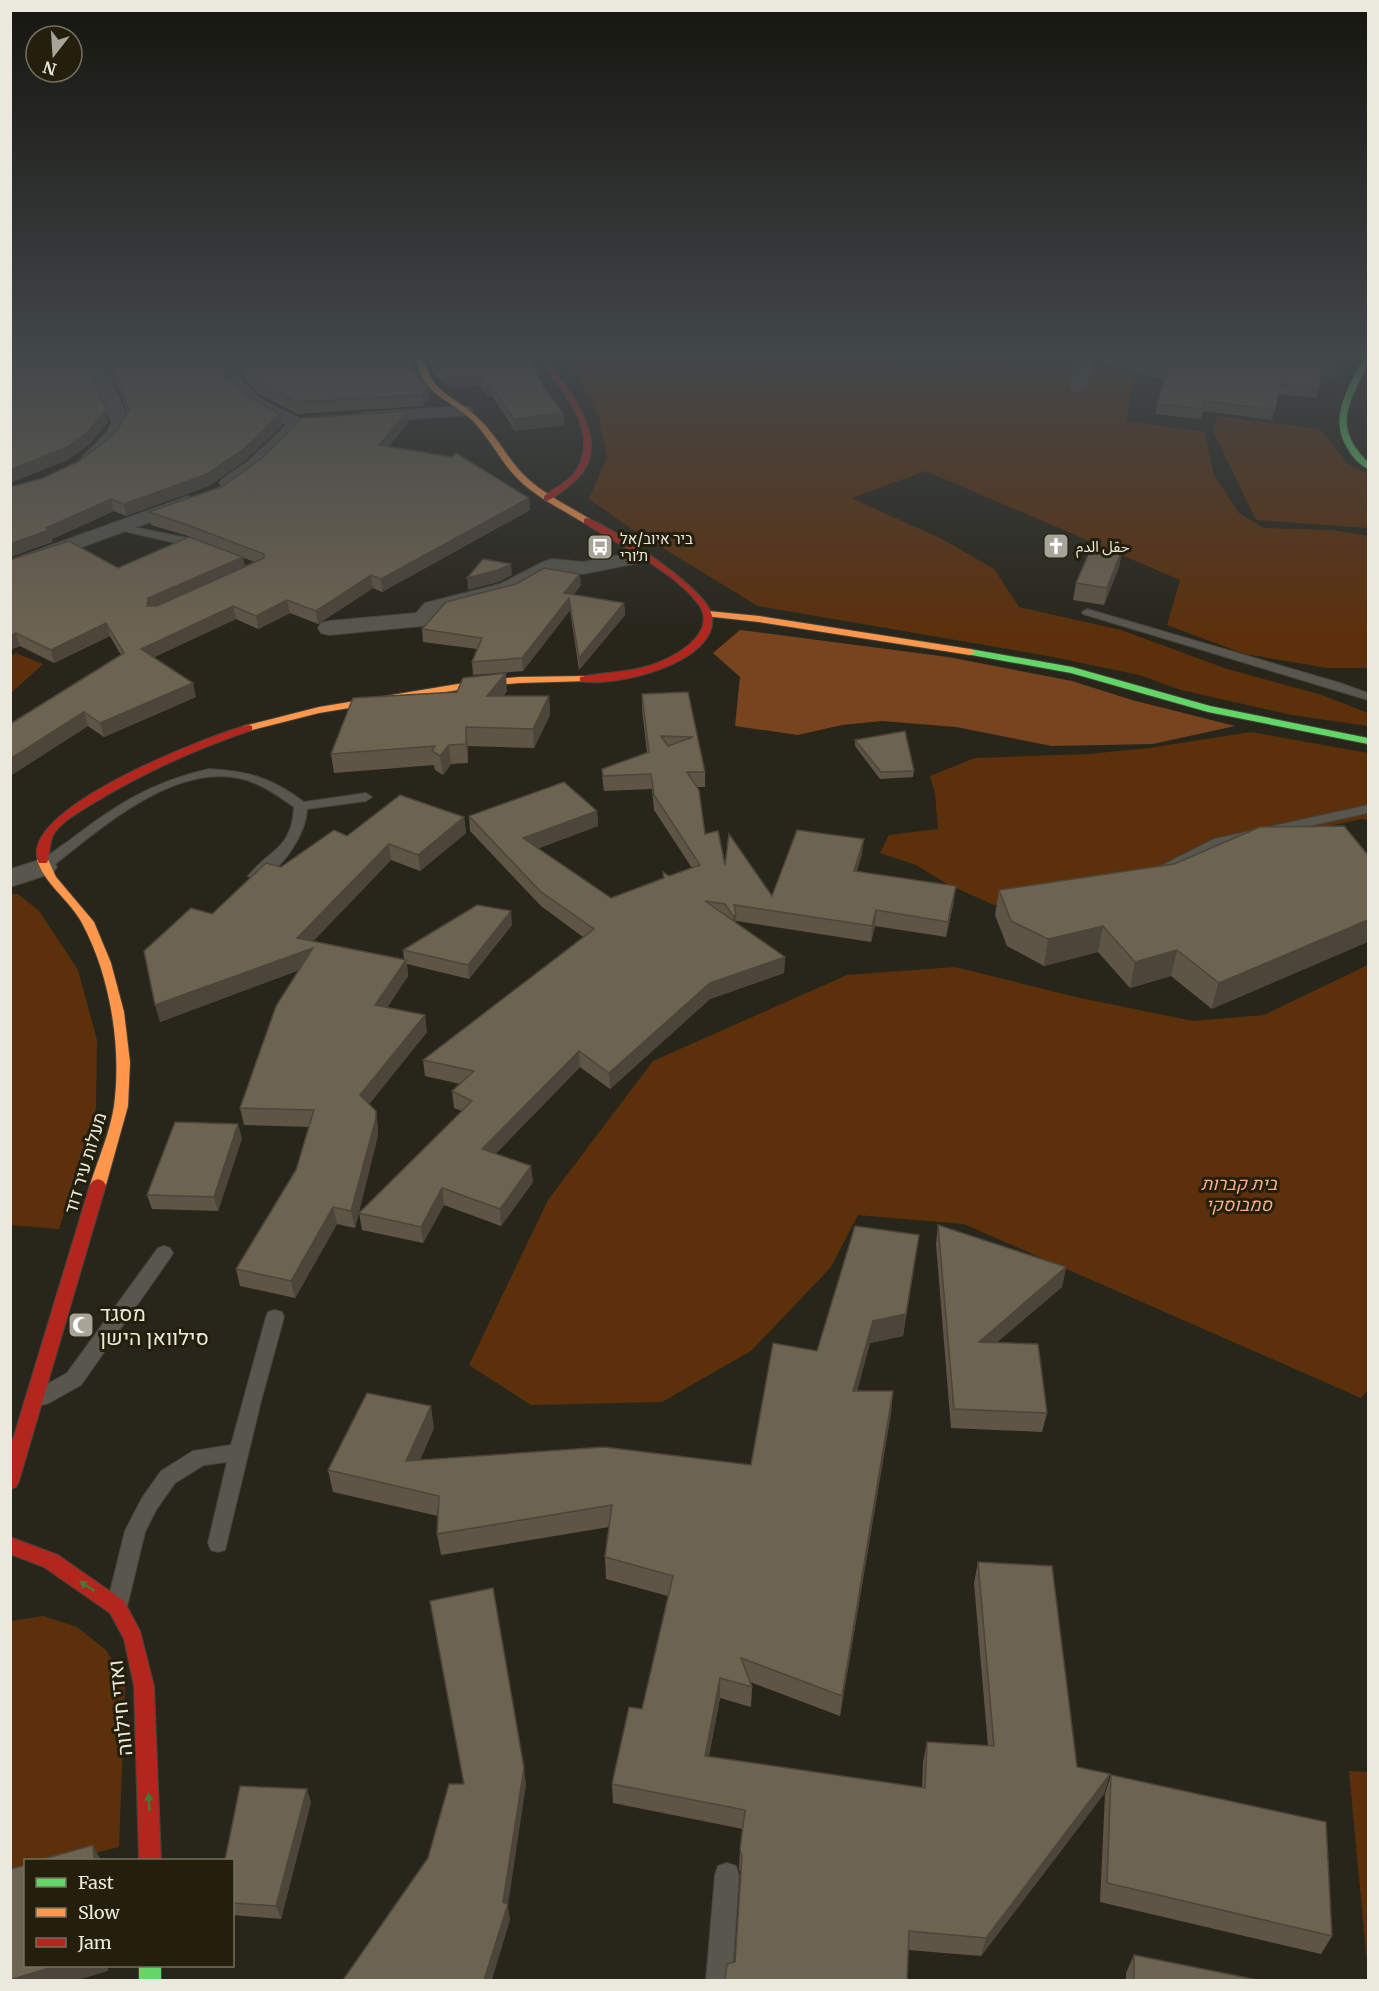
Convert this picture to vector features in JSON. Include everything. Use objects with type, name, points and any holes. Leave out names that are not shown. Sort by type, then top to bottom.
[{"type":"street","points":[[80,463],[91,458],[100,449]]},
{"type":"street","points":[[10,567],[211,494],[255,465],[272,449]]},
{"type":"street","points":[[10,879],[43,867],[42,846],[47,832],[69,814],[128,777],[212,741],[291,716],[460,685],[596,678],[634,673],[663,664],[685,651],[704,634],[708,614],[702,602],[688,587],[578,514],[547,498],[522,478],[499,449]]},
{"type":"street","points":[[547,498],[582,469],[589,449]]},
{"type":"street","points":[[1348,449],[1368,466]]},
{"type":"street","points":[[329,628],[422,619],[433,608],[507,589],[552,566],[583,568],[642,556]]},
{"type":"street","points":[[708,614],[759,619],[1022,660],[1072,670],[1208,709],[1368,741]]},
{"type":"street","name":"מעלות עיר דוד","points":[[10,1482],[36,1400],[87,1217],[119,1117],[124,1057],[120,1018],[110,980],[88,921],[43,867]]},
{"type":"street","name":"ואדי חילווה","points":[[10,1545],[51,1561],[117,1607],[133,1636],[144,1686],[150,1859]]},
{"type":"lane","points":[[119,527],[183,540],[216,552]]},
{"type":"lane","points":[[1087,612],[1146,628],[1232,656],[1312,677],[1368,698]]},
{"type":"lane","points":[[43,867],[108,818],[153,790],[192,774],[222,772],[249,777],[270,784],[301,806],[366,796]]},
{"type":"lane","points":[[243,886],[282,856],[297,832],[301,806]]},
{"type":"lane","points":[[1146,874],[1157,872],[1219,842],[1368,808]]},
{"type":"lane","points":[[36,1400],[74,1379],[164,1253]]},
{"type":"lane","points":[[218,1543],[275,1317]]},
{"type":"lane","points":[[117,1607],[135,1531],[149,1504],[168,1477],[200,1457],[240,1452]]},
{"type":"lane","points":[[719,1980],[727,1875]]},
{"type":"green space","points":[[605,449],[1208,449],[1214,475],[1239,513],[1264,528],[1333,530],[1368,536],[1368,668],[1327,668],[1245,654],[1167,625],[1180,580],[926,471],[851,498],[942,539],[994,569],[1019,607],[1121,630],[1227,669],[1322,695],[1368,713],[1368,726],[1292,715],[1181,690],[1139,675],[1048,656],[758,606],[630,528],[589,499],[607,457]]},
{"type":"green space","points":[[1222,449],[1336,449],[1348,464],[1368,474],[1368,528],[1256,520]]},
{"type":"green space","points":[[16,653],[43,664],[11,693],[11,656]]},
{"type":"green space","points":[[1251,732],[1368,753],[1368,820],[1361,819],[1266,840],[1159,880],[994,905],[949,885],[916,865],[880,853],[889,835],[938,829],[935,793],[930,776],[975,758],[1089,754],[1149,748]]},
{"type":"green space","points":[[11,894],[18,894],[39,911],[78,970],[97,1040],[96,1108],[59,1229],[11,1225]]},
{"type":"green space","name":"בית קברות סמבוסקי","points":[[1368,965],[1368,1390],[1361,1398],[964,1224],[858,1215],[831,1267],[751,1351],[662,1402],[531,1405],[469,1365],[548,1200],[653,1061],[847,975],[955,967],[1080,998],[1193,1021],[1264,1015]]},
{"type":"green space","points":[[43,1616],[77,1627],[107,1651],[125,1687],[119,1847],[70,1859],[24,1859],[24,1871],[11,1875],[11,1621]]},
{"type":"green space","points":[[1349,1771],[1368,1772],[1368,1973]]},
{"type":"shaded area","points":[[740,630],[948,657],[1072,681],[1132,700],[1235,726],[1153,744],[1052,746],[956,727],[882,721],[842,725],[798,735],[735,726],[740,677],[713,653]]},
{"type":"building","points":[[10,449],[63,449],[63,449],[10,470]]},
{"type":"building","points":[[95,449],[244,449],[207,474],[124,504],[111,499],[46,528],[49,530],[10,544],[10,487],[43,478],[77,462]]},
{"type":"building","points":[[271,449],[403,449],[452,457],[456,453],[529,498],[381,579],[371,575],[316,611],[287,600],[256,616],[233,606],[141,649],[193,683],[100,723],[84,712],[10,759],[10,724],[124,653],[106,623],[51,650],[16,633],[10,635],[10,560],[69,541],[118,568],[189,537],[243,557],[148,598],[147,606],[157,606],[264,558],[264,554],[149,512],[223,486],[261,459]]},
{"type":"building","points":[[1092,546],[1122,550],[1107,588],[1076,583]]},
{"type":"building","points":[[483,559],[511,564],[467,578]]},
{"type":"building","points":[[544,568],[580,574],[564,593],[624,603],[579,658],[569,598],[522,658],[472,662],[482,638],[422,629],[446,602],[516,584]]},
{"type":"building","points":[[506,673],[487,696],[549,696],[533,729],[466,727],[466,744],[449,745],[440,756],[432,751],[435,746],[331,754],[353,698],[457,692],[463,678]]},
{"type":"building","points":[[688,692],[705,772],[687,772],[699,790],[705,834],[718,831],[725,865],[729,834],[772,896],[797,830],[864,839],[854,871],[956,886],[948,922],[876,910],[872,926],[734,905],[736,915],[733,916],[725,904],[705,901],[785,957],[710,983],[609,1073],[579,1051],[482,1149],[531,1166],[500,1209],[442,1188],[421,1227],[359,1213],[472,1101],[452,1091],[474,1071],[423,1060],[594,929],[540,891],[469,816],[564,782],[597,811],[523,838],[611,898],[664,878],[663,872],[669,876],[700,865],[654,795],[651,774],[603,776],[602,769],[649,752],[642,694]],"holes":[[[661,736],[693,737],[668,746]]]},
{"type":"building","points":[[905,731],[914,771],[881,772],[855,740]]},
{"type":"building","points":[[400,795],[464,817],[418,855],[389,844],[297,938],[406,960],[375,1005],[425,1015],[360,1095],[376,1111],[376,1118],[351,1211],[333,1207],[291,1281],[236,1269],[296,1170],[314,1110],[240,1108],[276,1006],[313,948],[155,1005],[144,951],[191,908],[212,914],[266,863],[281,867],[334,830],[347,836]]},
{"type":"building","points":[[1344,826],[1368,855],[1368,920],[1219,983],[1177,950],[1135,962],[1103,926],[1048,939],[1011,921],[999,890],[1174,864],[1260,827]]},
{"type":"building","points":[[477,905],[511,911],[468,965],[403,950]]},
{"type":"building","points":[[175,1122],[238,1124],[214,1197],[147,1195]]},
{"type":"building","points":[[938,1225],[1066,1267],[979,1342],[1038,1344],[1047,1413],[954,1409]]},
{"type":"building","points":[[855,1226],[919,1235],[906,1314],[873,1321],[853,1391],[893,1391],[842,1696],[741,1658],[752,1687],[720,1678],[705,1756],[925,1788],[927,1742],[994,1746],[978,1562],[1052,1566],[1077,1767],[1110,1774],[986,1938],[909,1931],[907,1980],[725,1980],[727,1964],[735,1962],[742,1856],[740,1850],[745,1810],[612,1784],[629,1707],[642,1709],[673,1576],[605,1557],[612,1505],[437,1534],[439,1496],[328,1470],[367,1393],[431,1406],[406,1461],[604,1447],[751,1465],[773,1343],[817,1351]]},
{"type":"building","points":[[493,1588],[524,1768],[503,1902],[508,1904],[484,1980],[343,1980],[428,1858],[449,1784],[464,1784],[430,1601]]},
{"type":"building","points":[[1111,1775],[1326,1822],[1332,1936],[1107,1883]]},
{"type":"building","points":[[240,1786],[307,1789],[276,1906],[234,1903],[234,1859],[225,1859]]},
{"type":"building","points":[[93,1845],[94,1859],[44,1859]]},
{"type":"building","points":[[24,1866],[24,1967],[52,1967],[10,1980],[10,1869]]},
{"type":"building","points":[[1134,1955],[1258,1980],[1134,1980]]},
{"type":"traffic: fast","points":[[1352,449],[1368,466]]},
{"type":"traffic: fast","points":[[970,652],[1072,670],[1208,709],[1368,741]]},
{"type":"traffic: fast","points":[[150,1967],[150,1980]]},
{"type":"traffic: slow","points":[[499,449],[528,484],[587,521]]},
{"type":"traffic: slow","points":[[708,614],[759,619],[970,652]]},
{"type":"traffic: slow","points":[[248,728],[319,710],[476,684],[519,680],[584,679]]},
{"type":"traffic: slow","points":[[43,860],[51,878],[88,922],[105,963],[117,1012],[123,1062],[121,1106],[98,1185]]},
{"type":"traffic: jam","points":[[547,498],[579,473],[587,449]]},
{"type":"traffic: jam","points":[[584,679],[634,673],[670,662],[686,653],[698,642],[706,629],[708,619],[702,603],[681,582],[649,559],[587,521]]},
{"type":"traffic: jam","points":[[43,860],[43,848],[47,836],[51,829],[68,814],[146,769],[248,728]]},
{"type":"traffic: jam","points":[[10,1481],[98,1185]]},
{"type":"traffic: jam","points":[[10,1545],[51,1561],[117,1607],[133,1637],[144,1686],[150,1859]]},
{"type":"place","name":"حقل الدم","points":[[1056,546]]},
{"type":"place","name":"ביר איוב/אל ת׳ורי","points":[[600,547]]},
{"type":"place","name":"מסגד סילוואן הישן","points":[[81,1325]]}]
